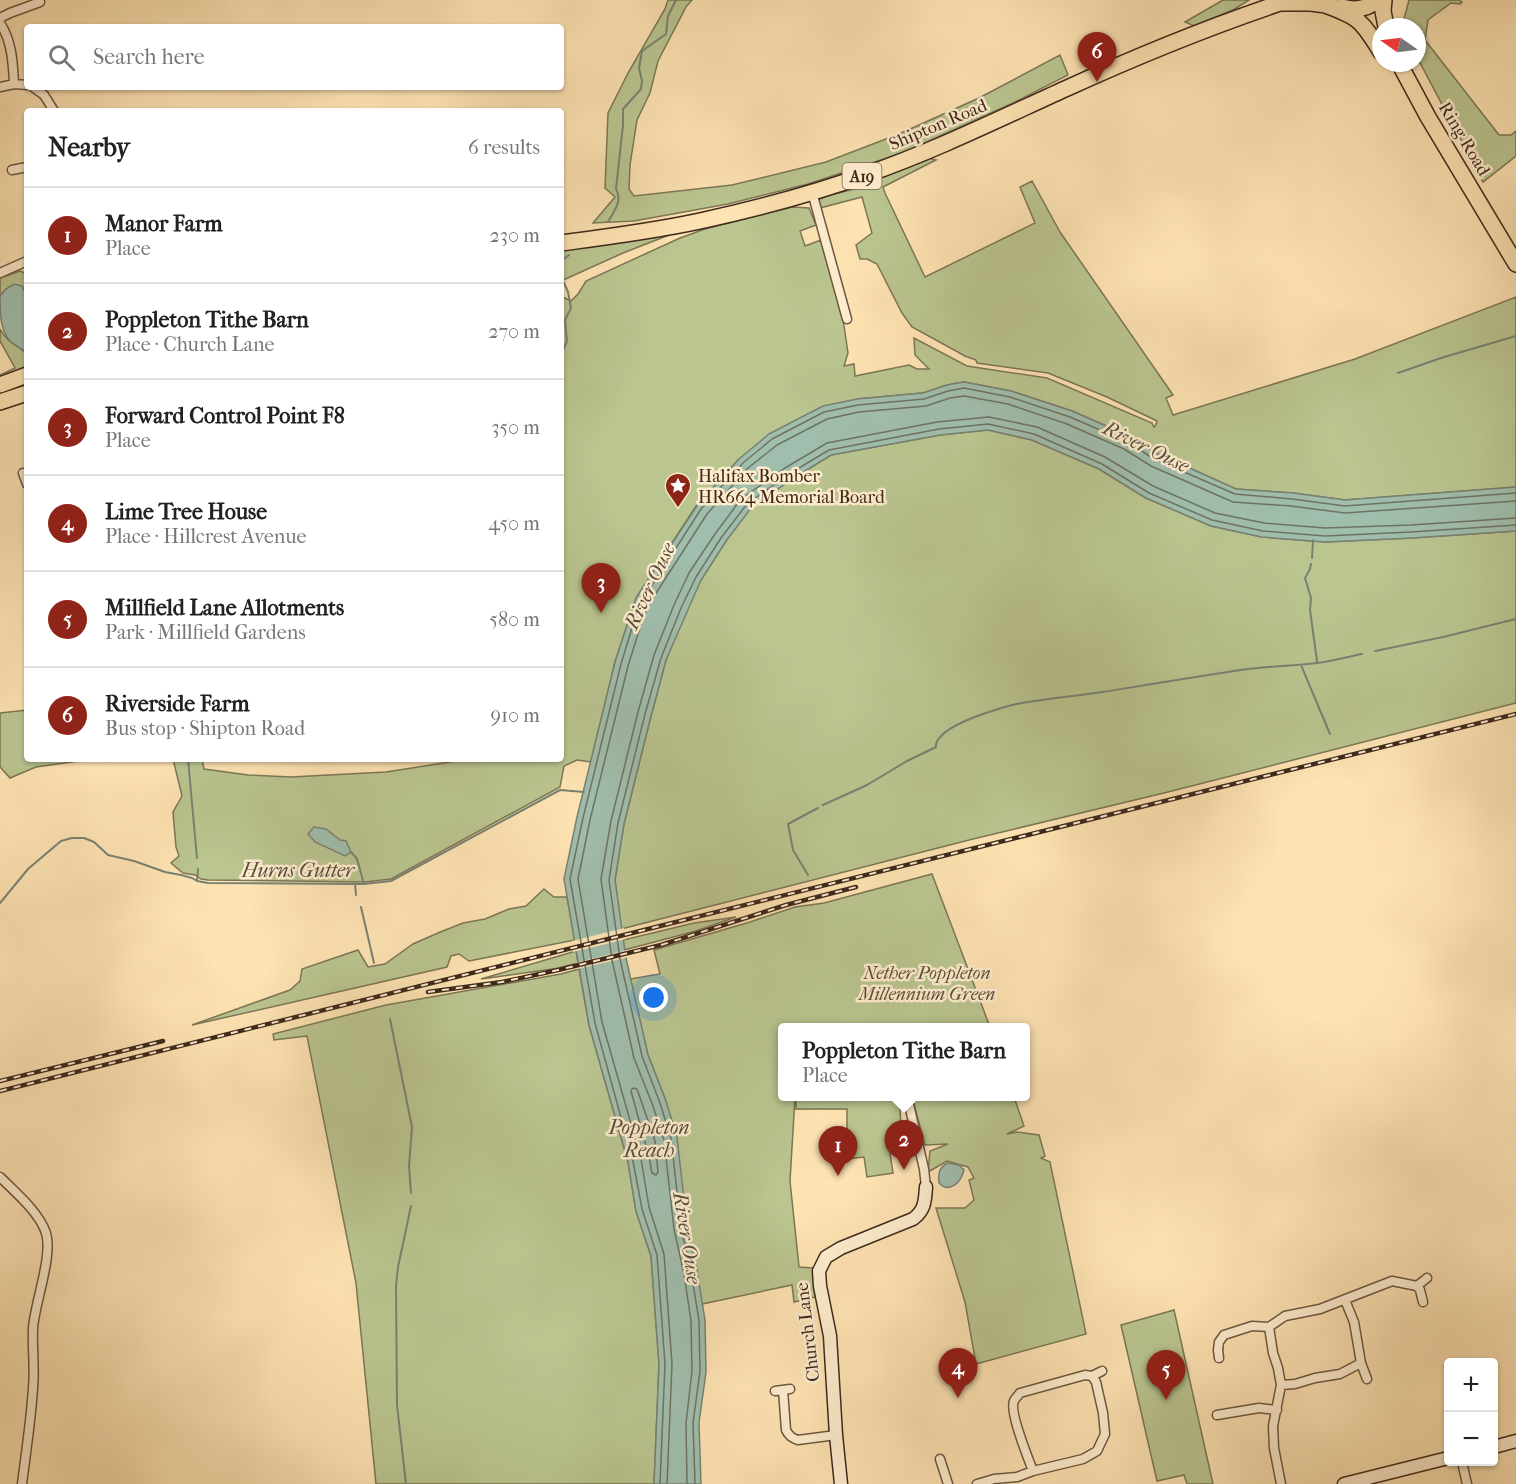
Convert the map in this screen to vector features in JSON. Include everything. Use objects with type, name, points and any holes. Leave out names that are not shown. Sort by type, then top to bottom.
[{"type":"highway","points":[[1240,16],[1255,0]]},
{"type":"highway","points":[[1372,22],[1360,9],[1378,0]]},
{"type":"highway","points":[[1384,0],[1384,18]]},
{"type":"highway","name":"Shipton Road","points":[[564,243],[699,222],[866,175],[934,148],[1150,52],[1282,2],[1331,4],[1353,10],[1360,9]]},
{"type":"highway","points":[[1331,4],[1359,20],[1372,36]]},
{"type":"highway","points":[[1396,72],[1409,84]]},
{"type":"highway","name":"Ring Road","points":[[1403,72],[1516,264]]},
{"type":"highway","points":[[0,385],[24,376]]},
{"type":"highway","points":[[0,402],[24,394]]},
{"type":"street","points":[[14,84],[10,46],[0,20],[10,13],[40,2]]},
{"type":"street","points":[[0,87],[24,85]]},
{"type":"street","points":[[37,90],[44,95],[52,108]]},
{"type":"street","points":[[12,170],[24,168]]},
{"type":"street","points":[[812,192],[847,319]]},
{"type":"street","points":[[0,273],[24,264]]},
{"type":"street","name":"Church Lane","points":[[841,1484],[830,1336],[819,1270],[826,1257],[841,1248],[913,1219],[925,1203],[924,1170],[908,1101]]},
{"type":"street","points":[[0,1177],[39,1219],[47,1235],[47,1258],[33,1329],[33,1388],[22,1484]]},
{"type":"street","points":[[1417,1286],[1427,1278]]},
{"type":"street","points":[[1219,1358],[1219,1342],[1224,1335],[1252,1326],[1269,1327],[1286,1316],[1320,1309],[1392,1281],[1417,1286],[1423,1302]]},
{"type":"street","points":[[1345,1300],[1354,1322],[1361,1364],[1367,1379]]},
{"type":"street","points":[[1269,1327],[1281,1385],[1274,1426],[1274,1448],[1281,1484]]},
{"type":"street","points":[[1281,1385],[1340,1374],[1361,1364]]},
{"type":"street","points":[[1033,1471],[1013,1411],[1013,1401],[1020,1393],[1092,1376],[1102,1371]]},
{"type":"street","points":[[977,1484],[994,1479],[1017,1477],[1083,1459],[1097,1450],[1105,1434],[1103,1413],[1096,1382],[1092,1376]]},
{"type":"street","points":[[783,1390],[786,1430],[789,1435],[798,1440],[836,1435]]},
{"type":"street","points":[[1217,1415],[1259,1408],[1276,1410]]},
{"type":"street","points":[[1498,1446],[1516,1441]]},
{"type":"street","points":[[940,1459],[948,1484]]},
{"type":"street","points":[[1344,1484],[1444,1459]]},
{"type":"street","points":[[1463,1466],[1467,1484]]},
{"type":"green space","points":[[668,0],[692,0],[686,7],[658,61],[650,93],[637,120],[629,189],[634,196],[732,185],[826,162],[899,134],[979,98],[1060,55],[1068,75],[1013,103],[905,152],[808,184],[728,204],[634,221],[593,223],[615,197],[605,188],[608,113]]},
{"type":"green space","points":[[1223,0],[1249,0],[1233,10],[1194,26],[1185,22]]},
{"type":"green space","points":[[1409,0],[1459,0],[1462,2],[1460,4],[1451,3],[1428,20],[1426,33],[1426,18],[1404,18]]},
{"type":"green space","points":[[1426,41],[1499,135],[1511,135],[1516,131],[1516,156],[1483,182],[1425,72]]},
{"type":"green space","points":[[928,158],[936,160],[883,187],[925,277],[1035,223],[1020,187],[1032,181],[1060,232],[1173,395],[1166,398],[1173,415],[1355,359],[1516,297],[1516,487],[1345,500],[1236,489],[1156,453],[1131,437],[1072,411],[1011,391],[964,382],[923,393],[857,399],[739,459],[696,506],[636,598],[615,662],[591,762],[577,760],[564,766],[560,787],[391,879],[365,882],[208,880],[183,873],[171,863],[179,856],[173,812],[182,796],[174,762],[203,762],[204,769],[248,775],[291,777],[386,772],[450,762],[564,762],[564,298],[571,301],[586,281],[680,238],[705,229],[792,207],[809,208],[816,225],[800,231],[805,246],[821,240],[842,312],[848,353],[844,366],[854,364],[855,376],[909,365],[917,369],[929,369],[915,355],[914,338],[967,366],[1047,378],[1152,423],[1154,427],[1156,425],[1157,421],[1107,397],[1048,373],[977,363],[976,360],[912,327],[902,313],[877,264],[867,259],[860,259],[856,245],[872,233],[862,197],[820,208],[818,200],[825,196],[863,187],[866,182]]},
{"type":"green space","points":[[675,230],[669,235],[564,280],[564,247]]},
{"type":"green space","points":[[20,271],[24,273],[24,292],[6,289],[0,296],[0,278]]},
{"type":"green space","points":[[0,329],[9,340],[24,352],[24,371],[0,382],[0,375],[15,368],[0,341]]},
{"type":"green space","points":[[988,430],[1032,440],[1099,469],[1146,498],[1211,526],[1262,537],[1325,542],[1516,531],[1516,703],[621,929],[615,880],[624,824],[666,660],[701,580],[751,507],[831,455],[940,435]]},
{"type":"green space","points":[[24,710],[24,762],[72,762],[36,767],[10,778],[0,767],[0,713]]},
{"type":"green space","name":"Nether Poppleton Millennium Green","points":[[932,874],[988,1023],[778,1023],[778,1101],[795,1101],[790,1181],[799,1267],[814,1268],[816,1297],[794,1302],[792,1285],[702,1304],[666,1101],[648,1055],[630,979],[660,974],[654,950],[795,907],[824,903]]},
{"type":"green space","points":[[544,889],[554,897],[567,897],[575,940],[469,961],[459,954],[451,956],[447,967],[192,1025],[290,990],[300,981],[302,969],[358,950],[368,967],[385,964],[413,944],[438,933],[463,923],[485,919],[509,909],[526,906]]},
{"type":"green space","points":[[736,917],[696,931],[624,950],[623,940],[694,923]]},
{"type":"green space","points":[[576,951],[578,963],[559,968],[481,979]]},
{"type":"green space","points":[[579,969],[589,1025],[628,1162],[636,1211],[651,1256],[659,1364],[654,1484],[376,1484],[356,1283],[307,1036],[274,1040],[273,1034],[386,1005]]},
{"type":"green space","points":[[796,1101],[899,1101],[903,1150],[890,1153],[893,1173],[867,1177],[864,1157],[847,1159],[847,1109],[796,1109]]},
{"type":"green space","points":[[913,1101],[1015,1101],[1024,1126],[1007,1134],[1017,1132],[1039,1135],[1045,1156],[1041,1158],[1050,1162],[1086,1334],[976,1364],[965,1302],[936,1208],[965,1208],[974,1200],[969,1180],[974,1178],[968,1167],[947,1161],[928,1172],[930,1151],[948,1144],[925,1145]]},
{"type":"green space","points":[[1174,1310],[1213,1484],[1187,1484],[1184,1475],[1157,1481],[1121,1325]]},
{"type":"water","points":[[14,284],[22,286],[24,290],[24,352],[7,338],[1,321],[0,296]]},
{"type":"water","points":[[964,382],[1011,391],[1072,411],[1131,437],[1156,453],[1236,489],[1345,500],[1516,487],[1516,531],[1325,542],[1262,537],[1211,526],[1146,498],[1099,469],[1032,440],[988,430],[940,435],[831,455],[751,508],[701,580],[666,660],[624,824],[615,880],[626,958],[648,1055],[677,1137],[687,1227],[705,1320],[706,1372],[699,1423],[701,1484],[654,1484],[659,1364],[651,1256],[636,1211],[628,1162],[589,1025],[564,879],[615,662],[636,598],[697,506],[739,459],[769,434],[823,406],[857,399],[923,393]]},
{"type":"water","points":[[314,827],[326,829],[340,840],[346,841],[351,852],[345,856],[315,842],[308,834]]},
{"type":"water","points":[[948,1163],[959,1165],[964,1170],[958,1182],[951,1187],[939,1183],[941,1168]]},
{"type":"pier","points":[[624,928],[626,939],[573,952],[572,941]]},
{"type":"pier","points":[[627,950],[629,957],[577,969],[575,963]]},
{"type":"waterway","points":[[608,222],[619,198],[616,189],[623,109],[641,89],[639,68],[642,51],[666,34],[668,16],[676,0]]},
{"type":"waterway","points":[[564,259],[569,255]]},
{"type":"waterway","points":[[564,283],[571,308],[565,320],[567,341],[564,348]]},
{"type":"waterway","points":[[1398,373],[1516,336]]},
{"type":"waterway","points":[[1312,558],[1313,540]]},
{"type":"waterway","points":[[1311,564],[1305,578],[1311,598],[1310,610],[1316,663]]},
{"type":"waterway","points":[[1375,651],[1516,619]]},
{"type":"waterway","points":[[823,805],[867,785],[936,747],[938,739],[958,725],[1001,708],[1032,701],[1248,669],[1323,662],[1362,654]]},
{"type":"waterway","points":[[1301,665],[1330,734]]},
{"type":"waterway","points":[[188,762],[197,858]]},
{"type":"waterway","name":"Hurns Gutter","points":[[0,903],[28,869],[61,841],[72,838],[84,838],[94,842],[108,855],[208,883],[364,884],[391,881],[560,790],[584,792]]},
{"type":"waterway","points":[[808,875],[793,850],[788,824],[818,808]]},
{"type":"waterway","points":[[351,852],[357,859],[364,884]]},
{"type":"waterway","points":[[197,881],[198,869]]},
{"type":"waterway","points":[[355,884],[356,895]]},
{"type":"waterway","points":[[361,907],[374,963]]},
{"type":"waterway","points":[[390,1019],[412,1127],[409,1166],[411,1193]]},
{"type":"waterway","points":[[406,1484],[397,1405],[396,1286],[411,1206]]},
{"type":"railway","points":[[0,1091],[1516,714]]},
{"type":"railway","points":[[428,992],[502,982],[661,945],[786,905],[856,887]]},
{"type":"railway","points":[[0,1081],[163,1041]]},
{"type":"place","name":"Riverside Farm","points":[[1097,82]]},
{"type":"place","name":"Halifax Bomber HR664 Memorial Board","points":[[678,509]]},
{"type":"place","name":"Forward Control Point F8","points":[[601,613]]},
{"type":"place","name":"Poppleton Tithe Barn","points":[[904,1170]]},
{"type":"place","name":"Manor Farm","points":[[838,1176]]},
{"type":"place","name":"Lime Tree House","points":[[958,1398]]},
{"type":"place","name":"Millfield Lane Allotments","points":[[1166,1400]]},
{"type":"water label","name":"River Ouse","points":[[1146,447]]},
{"type":"water label","name":"River Ouse","points":[[650,586]]},
{"type":"water label","name":"Poppleton Reach","points":[[649,1138]]},
{"type":"water label","name":"River Ouse","points":[[687,1238]]}]
